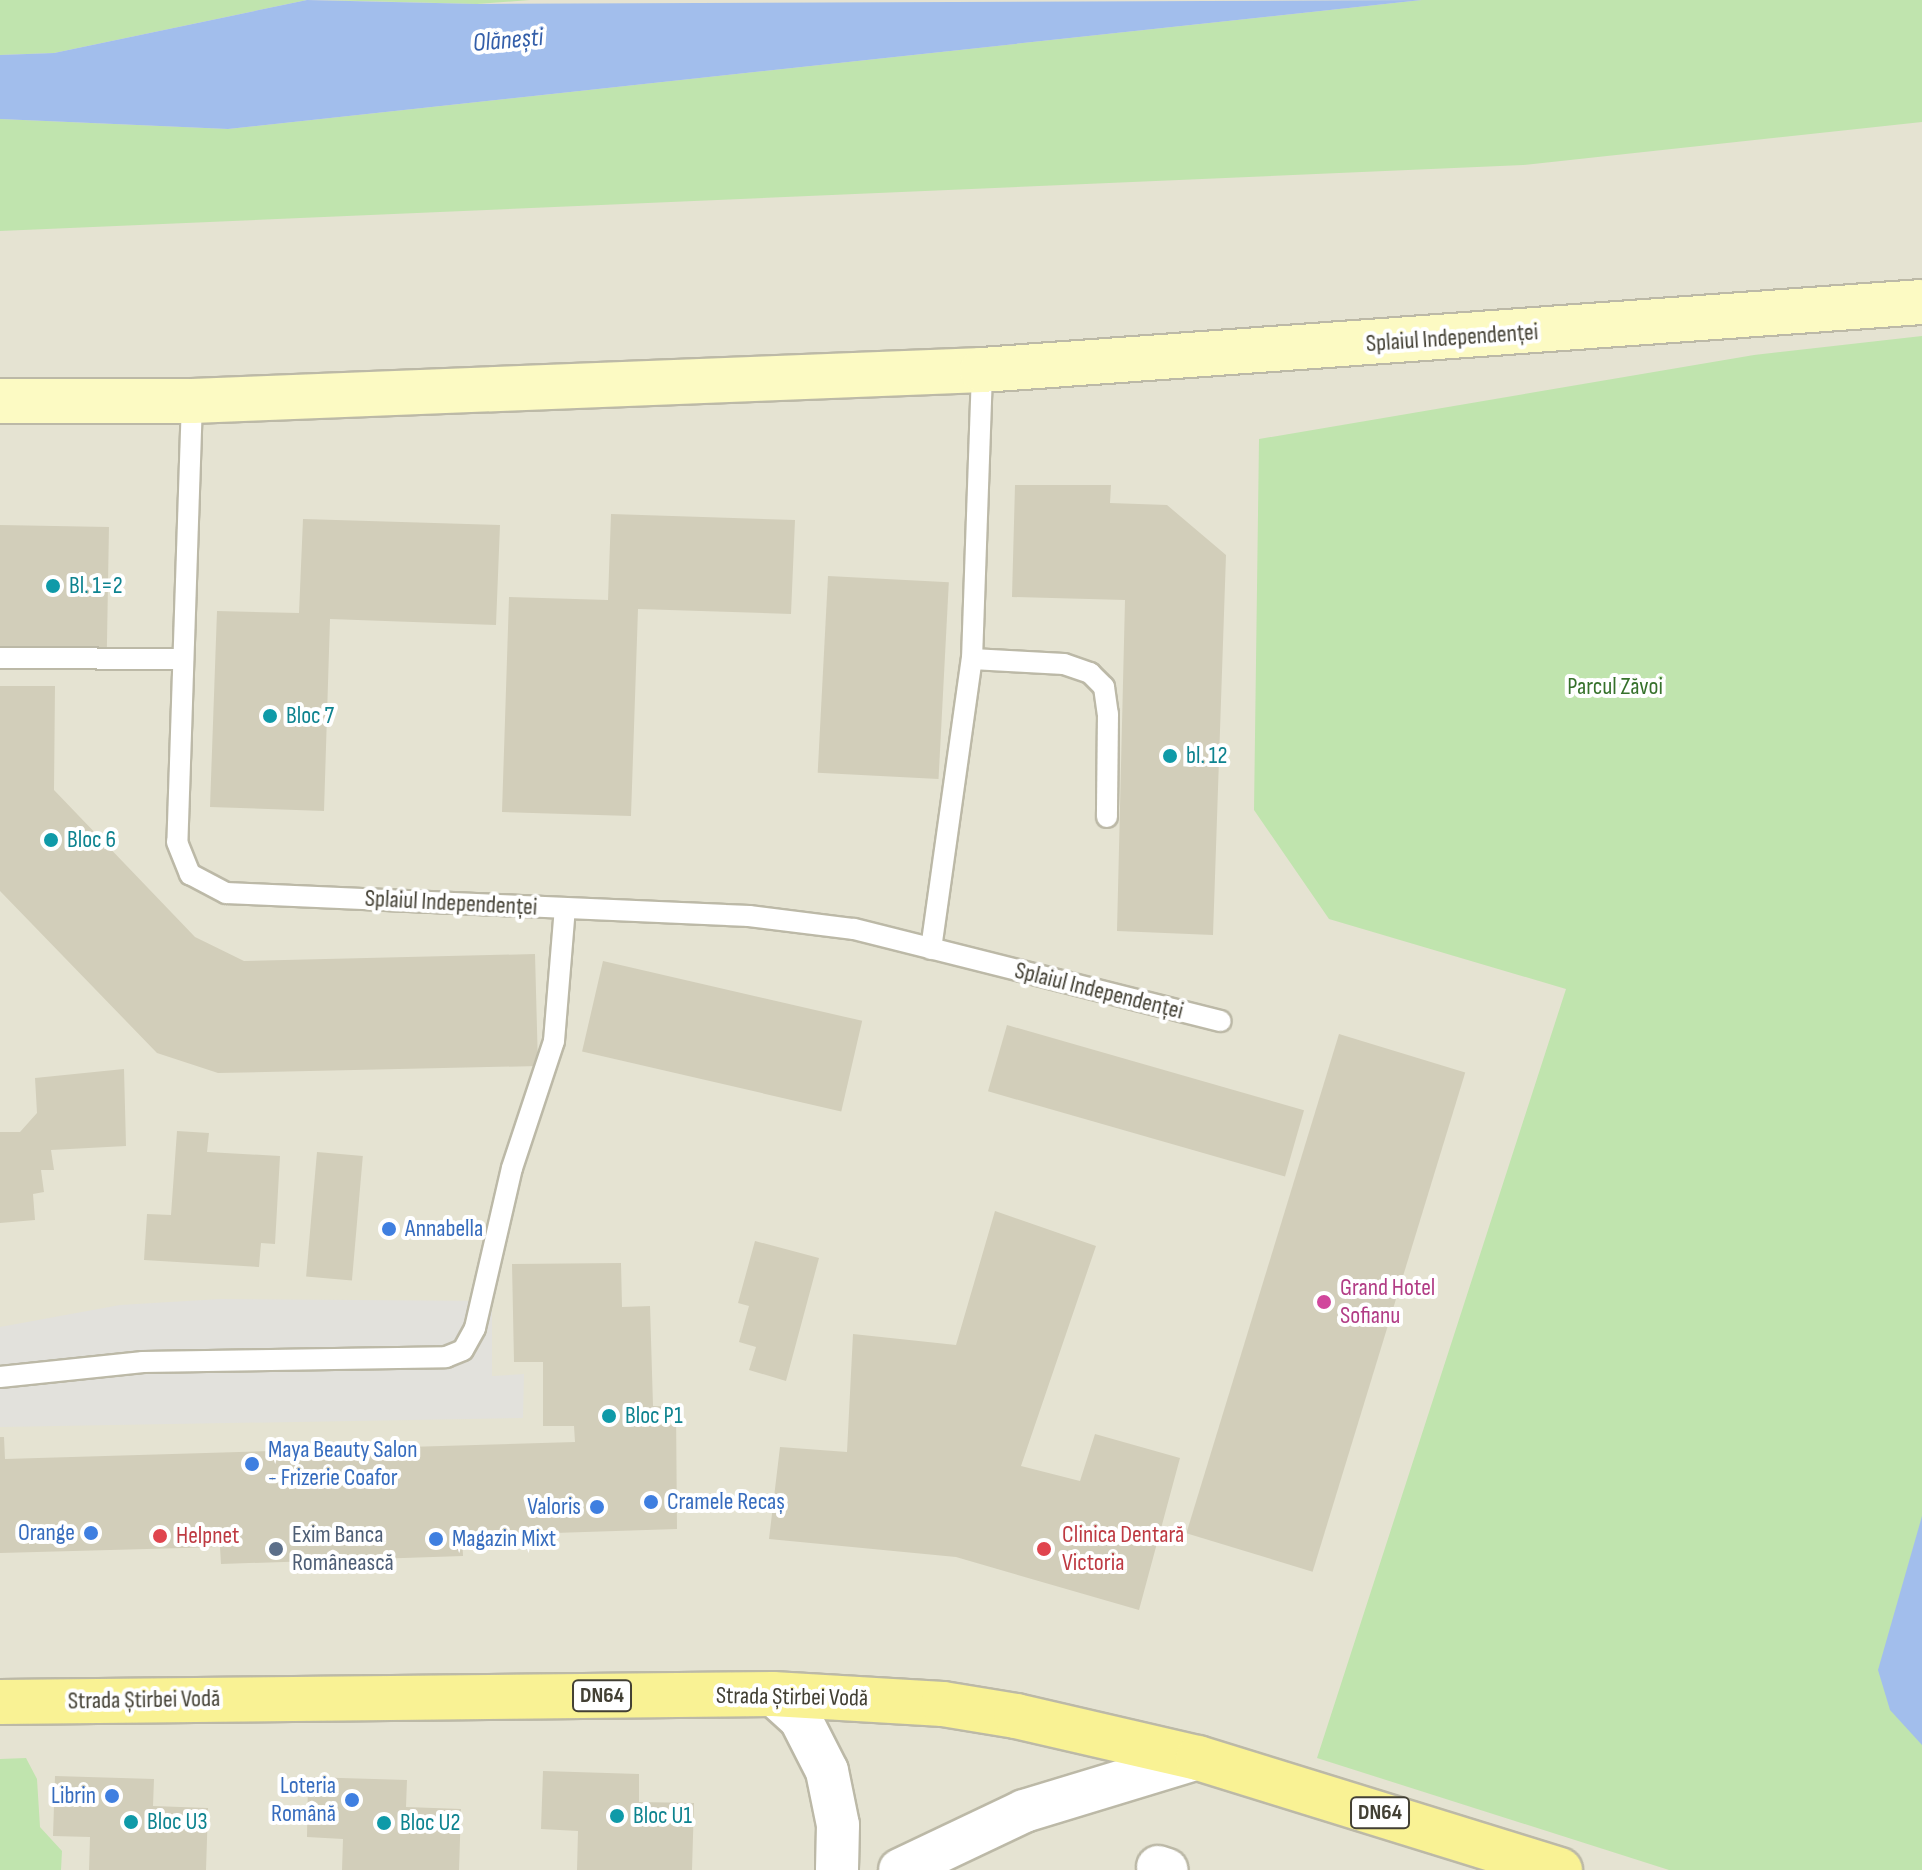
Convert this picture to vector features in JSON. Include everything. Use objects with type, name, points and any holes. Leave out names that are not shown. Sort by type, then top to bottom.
[{"type":"main road","name":"Strada Știrbei Vodă","points":[[0,1702],[773,1694],[943,1704],[1016,1716],[1198,1758],[1560,1870]]},
{"type":"street","name":"Splaiul Independenței","points":[[0,401],[192,401],[982,370],[1922,302]]},
{"type":"street","points":[[773,1694],[800,1718],[827,1771],[838,1825],[837,1870]]},
{"type":"street","points":[[900,1870],[1024,1811],[1198,1758]]},
{"type":"lane","points":[[931,949],[972,659],[982,370]]},
{"type":"lane","name":"Splaiul Independenței","points":[[192,401],[177,842],[190,874],[226,893],[749,916],[854,929],[1221,1021]]},
{"type":"lane","points":[[0,658],[183,659]]},
{"type":"lane","points":[[972,659],[1064,664],[1090,673],[1104,687],[1108,714],[1107,817]]},
{"type":"lane","points":[[0,1377],[143,1362],[446,1357],[463,1350],[475,1328],[512,1168],[554,1041],[565,908]]},
{"type":"shaded area","points":[[0,0],[1922,0],[1922,1870],[0,1870]]},
{"type":"shaded area","points":[[220,1299],[492,1301],[492,1376],[524,1374],[523,1418],[0,1427],[0,1327],[120,1305]]},
{"type":"green space","points":[[0,0],[307,0],[54,53],[0,55]]},
{"type":"green space","points":[[320,0],[530,0],[477,4]]},
{"type":"green space","points":[[1422,0],[1922,0],[1922,122],[1523,165],[0,231],[0,119],[228,129]]},
{"type":"green space","name":"Parcul Zăvoi","points":[[1922,336],[1922,1870],[1669,1870],[1317,1758],[1566,989],[1329,919],[1254,810],[1259,439],[1754,355]]},
{"type":"green space","points":[[26,1758],[37,1779],[40,1827],[62,1851],[61,1870],[0,1870],[0,1759]]},
{"type":"water","name":"Olănești","points":[[307,0],[477,4],[1422,0],[228,129],[0,119],[0,55],[54,53]]},
{"type":"water","points":[[1922,1516],[1922,1745],[1890,1710],[1878,1670]]},
{"type":"building","name":"bl. 12","points":[[1015,485],[1111,485],[1110,503],[1167,505],[1226,555],[1213,935],[1117,931],[1125,600],[1012,597]]},
{"type":"building","points":[[611,514],[795,520],[791,614],[638,609],[631,816],[502,812],[509,597],[608,600]]},
{"type":"building","name":"Bloc 7","points":[[303,519],[500,525],[496,625],[330,619],[324,811],[210,807],[217,611],[299,613]]},
{"type":"building","name":"Bl. 1=2","points":[[0,525],[109,527],[107,648],[0,646]]},
{"type":"building","points":[[828,576],[949,582],[939,779],[818,773]]},
{"type":"building","name":"Bloc 6","points":[[0,686],[55,686],[54,790],[195,937],[244,961],[535,954],[538,1066],[218,1073],[157,1053],[0,891]]},
{"type":"building","points":[[603,961],[862,1021],[841,1111],[582,1052]]},
{"type":"building","points":[[1007,1025],[1304,1110],[1285,1176],[988,1091]]},
{"type":"building","name":"Grand Hotel Sofianu","points":[[1339,1034],[1465,1073],[1313,1572],[1186,1533]]},
{"type":"building","points":[[124,1069],[126,1146],[51,1150],[54,1170],[41,1170],[44,1192],[33,1194],[35,1220],[0,1223],[0,1132],[20,1132],[37,1113],[35,1078]]},
{"type":"building","points":[[177,1131],[209,1133],[207,1152],[280,1156],[275,1244],[261,1243],[259,1267],[144,1260],[147,1214],[171,1215]]},
{"type":"building","points":[[317,1152],[363,1156],[352,1281],[306,1277]]},
{"type":"building","points":[[995,1211],[1096,1246],[1021,1466],[1080,1481],[1095,1434],[1180,1458],[1139,1610],[956,1557],[769,1539],[780,1447],[847,1452],[853,1334],[956,1345]]},
{"type":"building","points":[[755,1241],[819,1258],[786,1381],[749,1370],[756,1347],[739,1342],[749,1306],[738,1303]]},
{"type":"building","name":"Bloc P1","points":[[621,1263],[622,1307],[650,1306],[653,1406],[676,1407],[677,1529],[462,1536],[463,1556],[221,1564],[220,1547],[0,1553],[0,1437],[4,1437],[5,1459],[575,1442],[574,1426],[543,1426],[543,1362],[514,1362],[512,1264]]},
{"type":"building","name":"Bloc U1","points":[[543,1771],[639,1774],[639,1802],[694,1803],[692,1870],[577,1870],[578,1831],[541,1829]]},
{"type":"building","name":"Bloc U3","points":[[55,1776],[154,1779],[153,1806],[208,1808],[206,1870],[89,1870],[90,1837],[53,1836]]},
{"type":"building","name":"Bloc U2","points":[[308,1777],[407,1780],[406,1807],[461,1809],[459,1870],[342,1870],[343,1839],[307,1837]]},
{"type":"place","name":"Bl. 1=2","points":[[53,586]]},
{"type":"place","name":"Bloc 7","points":[[270,716]]},
{"type":"place","name":"bl. 12","points":[[1170,756]]},
{"type":"place","name":"Bloc 6","points":[[51,840]]},
{"type":"place","name":"Annabella","points":[[389,1229]]},
{"type":"place","name":"Grand Hotel Sofianu","points":[[1324,1302]]},
{"type":"place","name":"Bloc P1","points":[[609,1416]]},
{"type":"place","name":"Maya Beauty Salon - Frizerie Coafor","points":[[252,1464]]},
{"type":"place","name":"Cramele Recaș","points":[[651,1502]]},
{"type":"place","name":"Valoris","points":[[597,1507]]},
{"type":"place","name":"Orange","points":[[91,1533]]},
{"type":"place","name":"Helpnet","points":[[160,1536]]},
{"type":"place","name":"Magazin Mixt","points":[[436,1539]]},
{"type":"place","name":"Exim Banca Românească","points":[[276,1549]]},
{"type":"place","name":"Clinica Dentară Victoria","points":[[1044,1549]]},
{"type":"place","name":"Librin","points":[[112,1796]]},
{"type":"place","name":"Loteria Română","points":[[352,1800]]},
{"type":"place","name":"Bloc U1","points":[[617,1816]]},
{"type":"place","name":"Bloc U3","points":[[131,1822]]},
{"type":"place","name":"Bloc U2","points":[[384,1823]]}]
